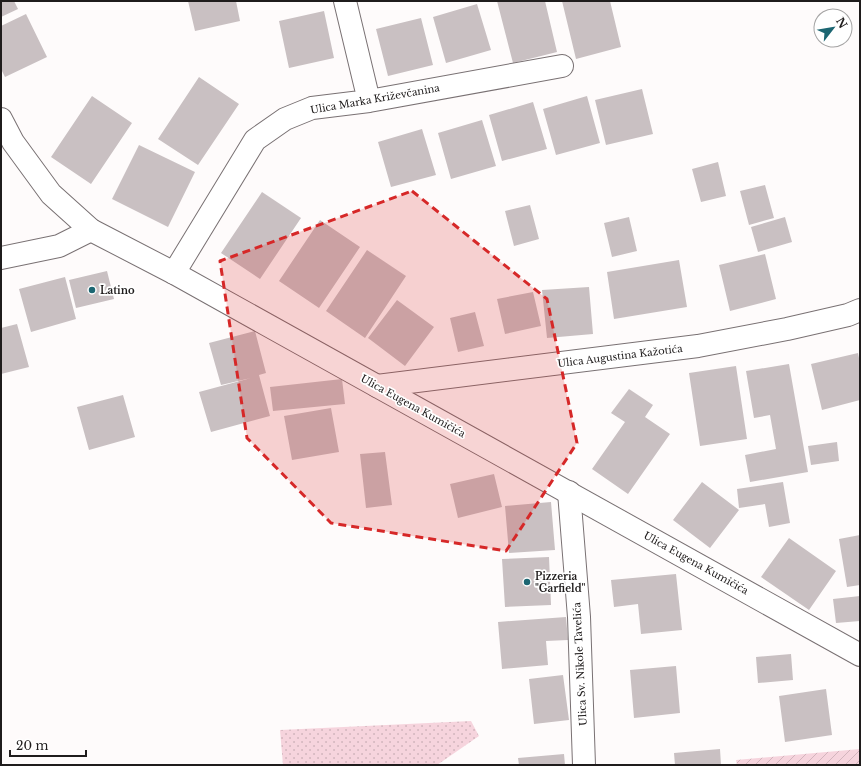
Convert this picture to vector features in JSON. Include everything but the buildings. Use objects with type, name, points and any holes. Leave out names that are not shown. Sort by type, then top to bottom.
[{"type":"street","points":[[345,1],[369,101]]},
{"type":"street","name":"Ulica Marka Križevčanina","points":[[174,274],[255,140],[285,119],[312,108],[369,101],[562,66]]},
{"type":"street","name":"Ulica Eugena Kumičića","points":[[1,119],[13,142],[51,194],[91,230],[174,274],[569,492],[860,655]]},
{"type":"street","points":[[1,258],[58,246],[91,230]]},
{"type":"street","name":"Ulica Augustina Kažotića","points":[[377,386],[698,346],[848,316],[860,310]]},
{"type":"street","name":"Ulica Sv. Nikole Tavelića","points":[[569,492],[579,616],[584,765]]},
{"type":"highlighted area","points":[[412,191],[547,299],[577,443],[506,551],[331,523],[247,438],[220,261]]},
{"type":"shaded area","points":[[471,721],[479,736],[437,765],[283,765],[280,730]]},
{"type":"shaded area","points":[[860,749],[860,765],[737,765],[736,760]]},
{"type":"place","name":"Latino","points":[[92,290]]},
{"type":"place","name":"Pizzeria \"Garfield\"","points":[[527,582]]}]
